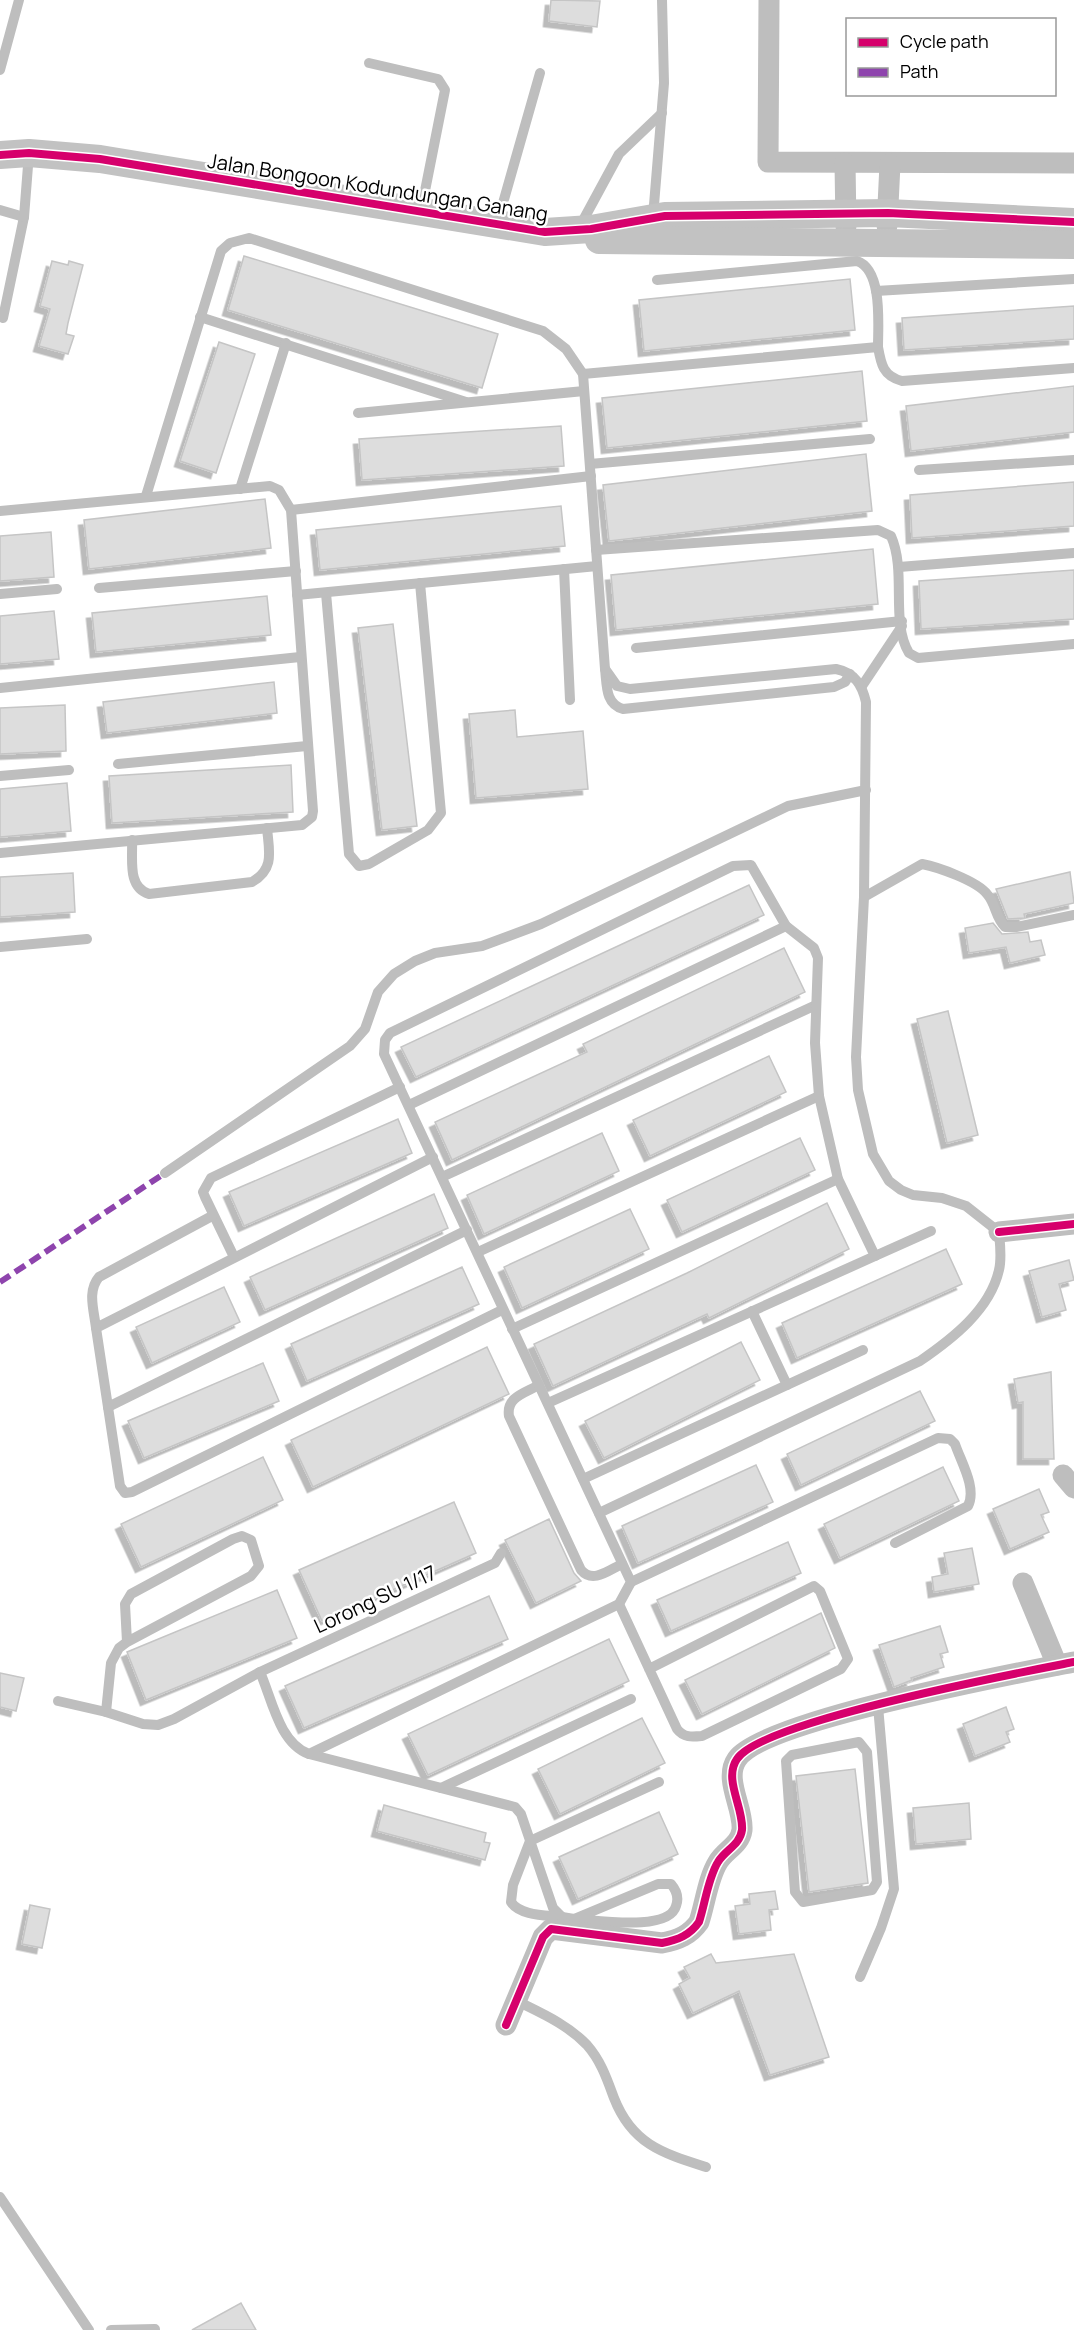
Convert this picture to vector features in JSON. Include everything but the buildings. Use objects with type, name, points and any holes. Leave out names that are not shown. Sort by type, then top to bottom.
[{"type":"street","points":[[769,0],[768,162],[1074,163]]},
{"type":"street","name":"Jalan Bongoon Kodundungan Ganang","points":[[0,155],[29,153],[100,159],[545,232],[577,231],[653,217],[846,213],[1074,222]]},
{"type":"street","points":[[845,163],[845,243]]},
{"type":"street","points":[[887,243],[890,164]]},
{"type":"street","points":[[545,232],[591,240],[1074,245]]},
{"type":"street","points":[[999,1232],[1074,1224]]},
{"type":"street","points":[[506,2025],[543,1937],[551,1929],[662,1942],[675,1941],[694,1929],[699,1922],[717,1863],[736,1844],[742,1833],[732,1770],[742,1752],[771,1736],[804,1725],[1065,1664],[1023,1583]]},
{"type":"lane","points":[[0,70],[19,0]]},
{"type":"lane","points":[[653,217],[664,83],[662,0]]},
{"type":"lane","points":[[369,63],[438,79],[446,90],[421,211]]},
{"type":"lane","points":[[497,224],[540,73]]},
{"type":"lane","points":[[577,231],[594,204],[619,154],[662,113]]},
{"type":"lane","points":[[3,318],[29,153]]},
{"type":"lane","points":[[0,210],[19,216]]},
{"type":"lane","points":[[0,216],[19,216]]},
{"type":"lane","points":[[146,496],[221,251],[230,243],[249,238],[543,331],[566,349],[583,374],[605,669],[609,700],[614,706],[623,709],[834,687],[845,682],[850,674]]},
{"type":"lane","points":[[657,280],[857,261],[869,270],[876,291],[878,347],[886,373],[891,378],[902,381],[1074,368]]},
{"type":"lane","points":[[876,291],[1074,279]]},
{"type":"lane","points":[[200,317],[466,402]]},
{"type":"lane","points":[[240,489],[286,343]]},
{"type":"lane","points":[[583,374],[878,347]]},
{"type":"lane","points":[[358,413],[584,391]]},
{"type":"lane","points":[[590,464],[870,439]]},
{"type":"lane","points":[[919,470],[1074,460]]},
{"type":"lane","points":[[291,510],[591,476]]},
{"type":"lane","points":[[0,511],[270,486],[279,490],[291,510],[313,811],[312,817],[302,825],[0,854]]},
{"type":"lane","points":[[596,550],[878,530],[891,536],[897,550],[902,623],[905,646],[909,653],[918,658],[1074,644]]},
{"type":"lane","points":[[899,567],[1074,553]]},
{"type":"lane","points":[[297,595],[597,566]]},
{"type":"lane","points":[[564,569],[570,700]]},
{"type":"lane","points":[[99,588],[296,571]]},
{"type":"lane","points":[[326,593],[349,854],[359,866],[369,864],[428,830],[441,813],[420,583]]},
{"type":"lane","points":[[0,594],[57,588]]},
{"type":"lane","points":[[636,648],[902,623]]},
{"type":"lane","points":[[862,686],[902,623]]},
{"type":"lane","points":[[0,688],[300,657]]},
{"type":"lane","points":[[599,1513],[920,1361],[942,1346],[980,1308],[994,1288],[1000,1268],[999,1232],[966,1206],[942,1198],[913,1195],[901,1190],[889,1181],[873,1154],[858,1090],[856,1057],[864,897],[866,790],[866,702],[862,686],[850,674],[836,669],[630,689],[617,686],[605,669]]},
{"type":"lane","points":[[118,764],[307,746]]},
{"type":"lane","points":[[0,776],[69,770]]},
{"type":"lane","points":[[165,1173],[350,1046],[365,1029],[378,992],[394,974],[415,961],[435,953],[482,946],[541,924],[788,806],[866,790]]},
{"type":"lane","points":[[132,840],[133,880],[136,887],[149,894],[252,882],[262,876],[271,860],[267,828]]},
{"type":"lane","points":[[864,897],[922,864],[936,867],[982,889],[989,896],[997,919],[1005,927],[1074,915]]},
{"type":"lane","points":[[631,1582],[384,1054],[385,1040],[390,1033],[733,866],[751,865],[786,926],[814,948],[818,958],[815,1043],[819,1096],[838,1179],[875,1256]]},
{"type":"lane","points":[[409,1105],[786,926]]},
{"type":"lane","points":[[0,947],[87,939]]},
{"type":"lane","points":[[442,1177],[816,1005]]},
{"type":"lane","points":[[234,1257],[212,1216],[203,1192],[211,1178],[400,1087]]},
{"type":"lane","points":[[477,1252],[819,1096]]},
{"type":"lane","points":[[96,1328],[433,1157]]},
{"type":"lane","points":[[512,1329],[838,1179]]},
{"type":"lane","points":[[212,1216],[99,1277],[93,1285],[96,1328],[120,1486],[125,1492],[132,1492],[502,1310]]},
{"type":"lane","points":[[108,1407],[467,1230]]},
{"type":"lane","points":[[548,1403],[931,1231]]},
{"type":"lane","points":[[752,1311],[787,1385]]},
{"type":"lane","points":[[583,1479],[863,1350]]},
{"type":"lane","points":[[539,1385],[511,1400],[508,1405],[508,1416],[581,1570],[588,1576],[596,1577],[622,1564]]},
{"type":"lane","points":[[309,1754],[619,1604],[631,1582],[938,1438],[950,1439],[955,1444],[972,1499],[968,1506],[895,1543]]},
{"type":"lane","points":[[106,1712],[111,1663],[119,1648],[251,1576],[259,1566],[251,1540],[242,1536],[233,1539],[131,1594],[124,1604],[127,1642]]},
{"type":"lane","name":"Lorong SU 1/17","points":[[58,1701],[106,1712],[143,1724],[158,1725],[174,1719],[261,1672],[495,1563],[501,1553]]},
{"type":"lane","points":[[619,1604],[649,1669],[677,1729],[682,1734],[691,1737],[702,1736],[841,1669],[848,1659],[820,1592],[814,1586],[649,1669]]},
{"type":"lane","points":[[261,1672],[288,1739],[298,1750],[515,1807],[520,1814],[553,1908],[562,1917]]},
{"type":"lane","points":[[441,1788],[631,1699]]},
{"type":"lane","points":[[860,1977],[882,1928],[894,1889],[878,1706]]},
{"type":"lane","points":[[867,1752],[881,1741]]},
{"type":"lane","points":[[859,1742],[867,1752],[877,1882],[875,1887],[807,1902],[799,1900],[795,1892],[786,1761],[792,1755],[859,1742]]},
{"type":"lane","points":[[574,1919],[658,1884],[671,1884],[676,1890],[678,1901],[675,1910],[668,1917],[655,1923],[574,1919],[525,1912],[517,1909],[511,1902],[513,1885],[530,1841],[659,1782]]},
{"type":"lane","points":[[517,2001],[560,2023],[586,2044],[601,2064],[628,2127],[646,2144],[706,2167]]},
{"type":"lane","points":[[0,2197],[89,2330]]},
{"type":"lane","points":[[111,2330],[156,2329]]},
{"type":"marked path","points":[[0,1282],[165,1173]]},
{"type":"cycle path","points":[[0,155],[29,153],[100,159],[545,232],[591,229],[665,216],[888,213],[1074,222]]},
{"type":"cycle path","points":[[999,1232],[1074,1224]]},
{"type":"cycle path","points":[[506,2025],[543,1937],[551,1929],[662,1943],[683,1936],[695,1927],[699,1922],[715,1868],[741,1835],[742,1821],[733,1784],[733,1767],[737,1759],[756,1744],[792,1729],[894,1700],[1074,1662]]}]
